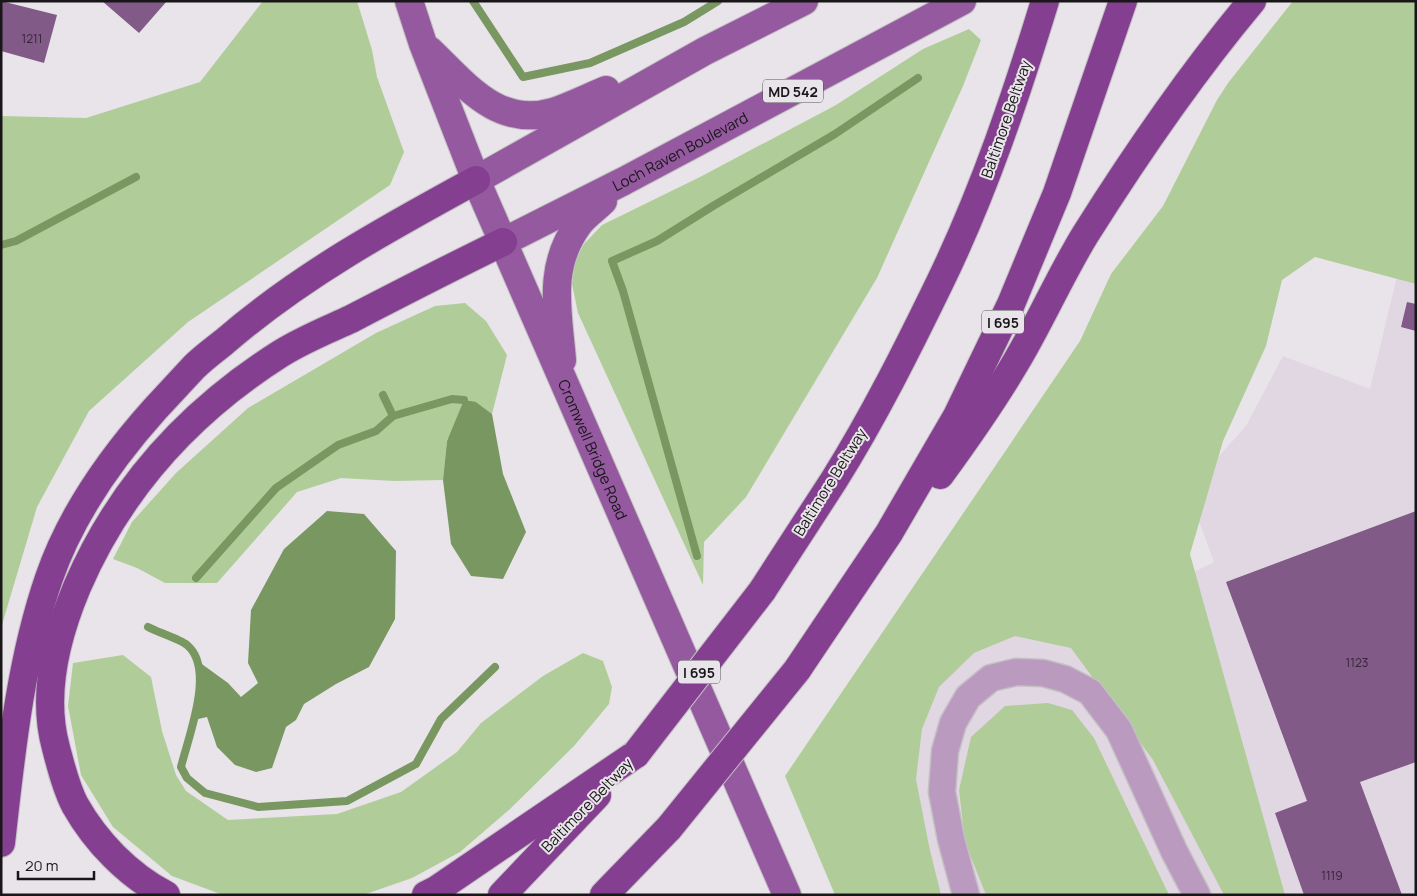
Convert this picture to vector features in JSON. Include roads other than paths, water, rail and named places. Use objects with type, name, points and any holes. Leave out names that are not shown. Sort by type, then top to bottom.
[{"type":"highway","name":"Baltimore Beltway","points":[[502,895],[636,754],[762,591],[835,478],[888,387],[934,296],[988,173],[1045,1]]},
{"type":"highway","points":[[840,604],[895,538],[976,426],[1016,362],[1084,237],[1153,130],[1216,45],[1252,1]]},
{"type":"highway","name":"I 695","points":[[604,895],[669,828],[797,670],[889,532],[957,416],[1011,304],[1057,193],[1121,9]]},
{"type":"highway","points":[[1,843],[9,776],[33,631],[49,577],[66,536],[94,487],[144,421],[195,367],[243,325],[294,287],[355,247],[476,180]]},
{"type":"highway","points":[[166,895],[127,868],[98,839],[75,804],[60,766],[52,732],[50,691],[56,649],[65,615],[102,535],[127,495],[161,454],[192,421],[226,393],[282,353],[503,242]]},
{"type":"highway","points":[[426,895],[444,885],[636,754]]},
{"type":"highway","points":[[611,895],[648,848]]},
{"type":"main road","name":"Cromwell Bridge Road","points":[[409,1],[423,44],[476,180],[787,895]]},
{"type":"main road","points":[[476,180],[705,51],[804,1]]},
{"type":"main road","name":"Loch Raven Boulevard","points":[[503,242],[624,182],[962,1]]},
{"type":"main road","points":[[423,44],[482,100],[505,112],[530,115],[552,112],[705,51]]},
{"type":"main road","points":[[564,381],[556,287],[558,266],[578,224],[624,182]]},
{"type":"lane","points":[[966,895],[951,839],[942,792],[945,751],[953,723],[968,697],[991,678],[1016,672],[1043,673],[1064,679],[1090,692],[1119,730],[1174,851],[1197,895]]},
{"type":"waterway","points":[[473,1],[523,77],[590,63],[684,22],[718,1]]},
{"type":"waterway","points":[[697,556],[623,291],[612,261],[657,241],[835,134],[918,78]]},
{"type":"waterway","points":[[1,245],[16,241],[136,177]]},
{"type":"waterway","points":[[383,395],[393,416]]},
{"type":"waterway","points":[[196,578],[276,488],[338,445],[376,431],[393,416],[452,399],[464,400]]},
{"type":"waterway","points":[[148,627],[187,645],[195,656],[199,670],[198,704],[181,767],[187,778],[205,793],[258,807],[347,801],[416,764],[441,719],[495,667]]}]
